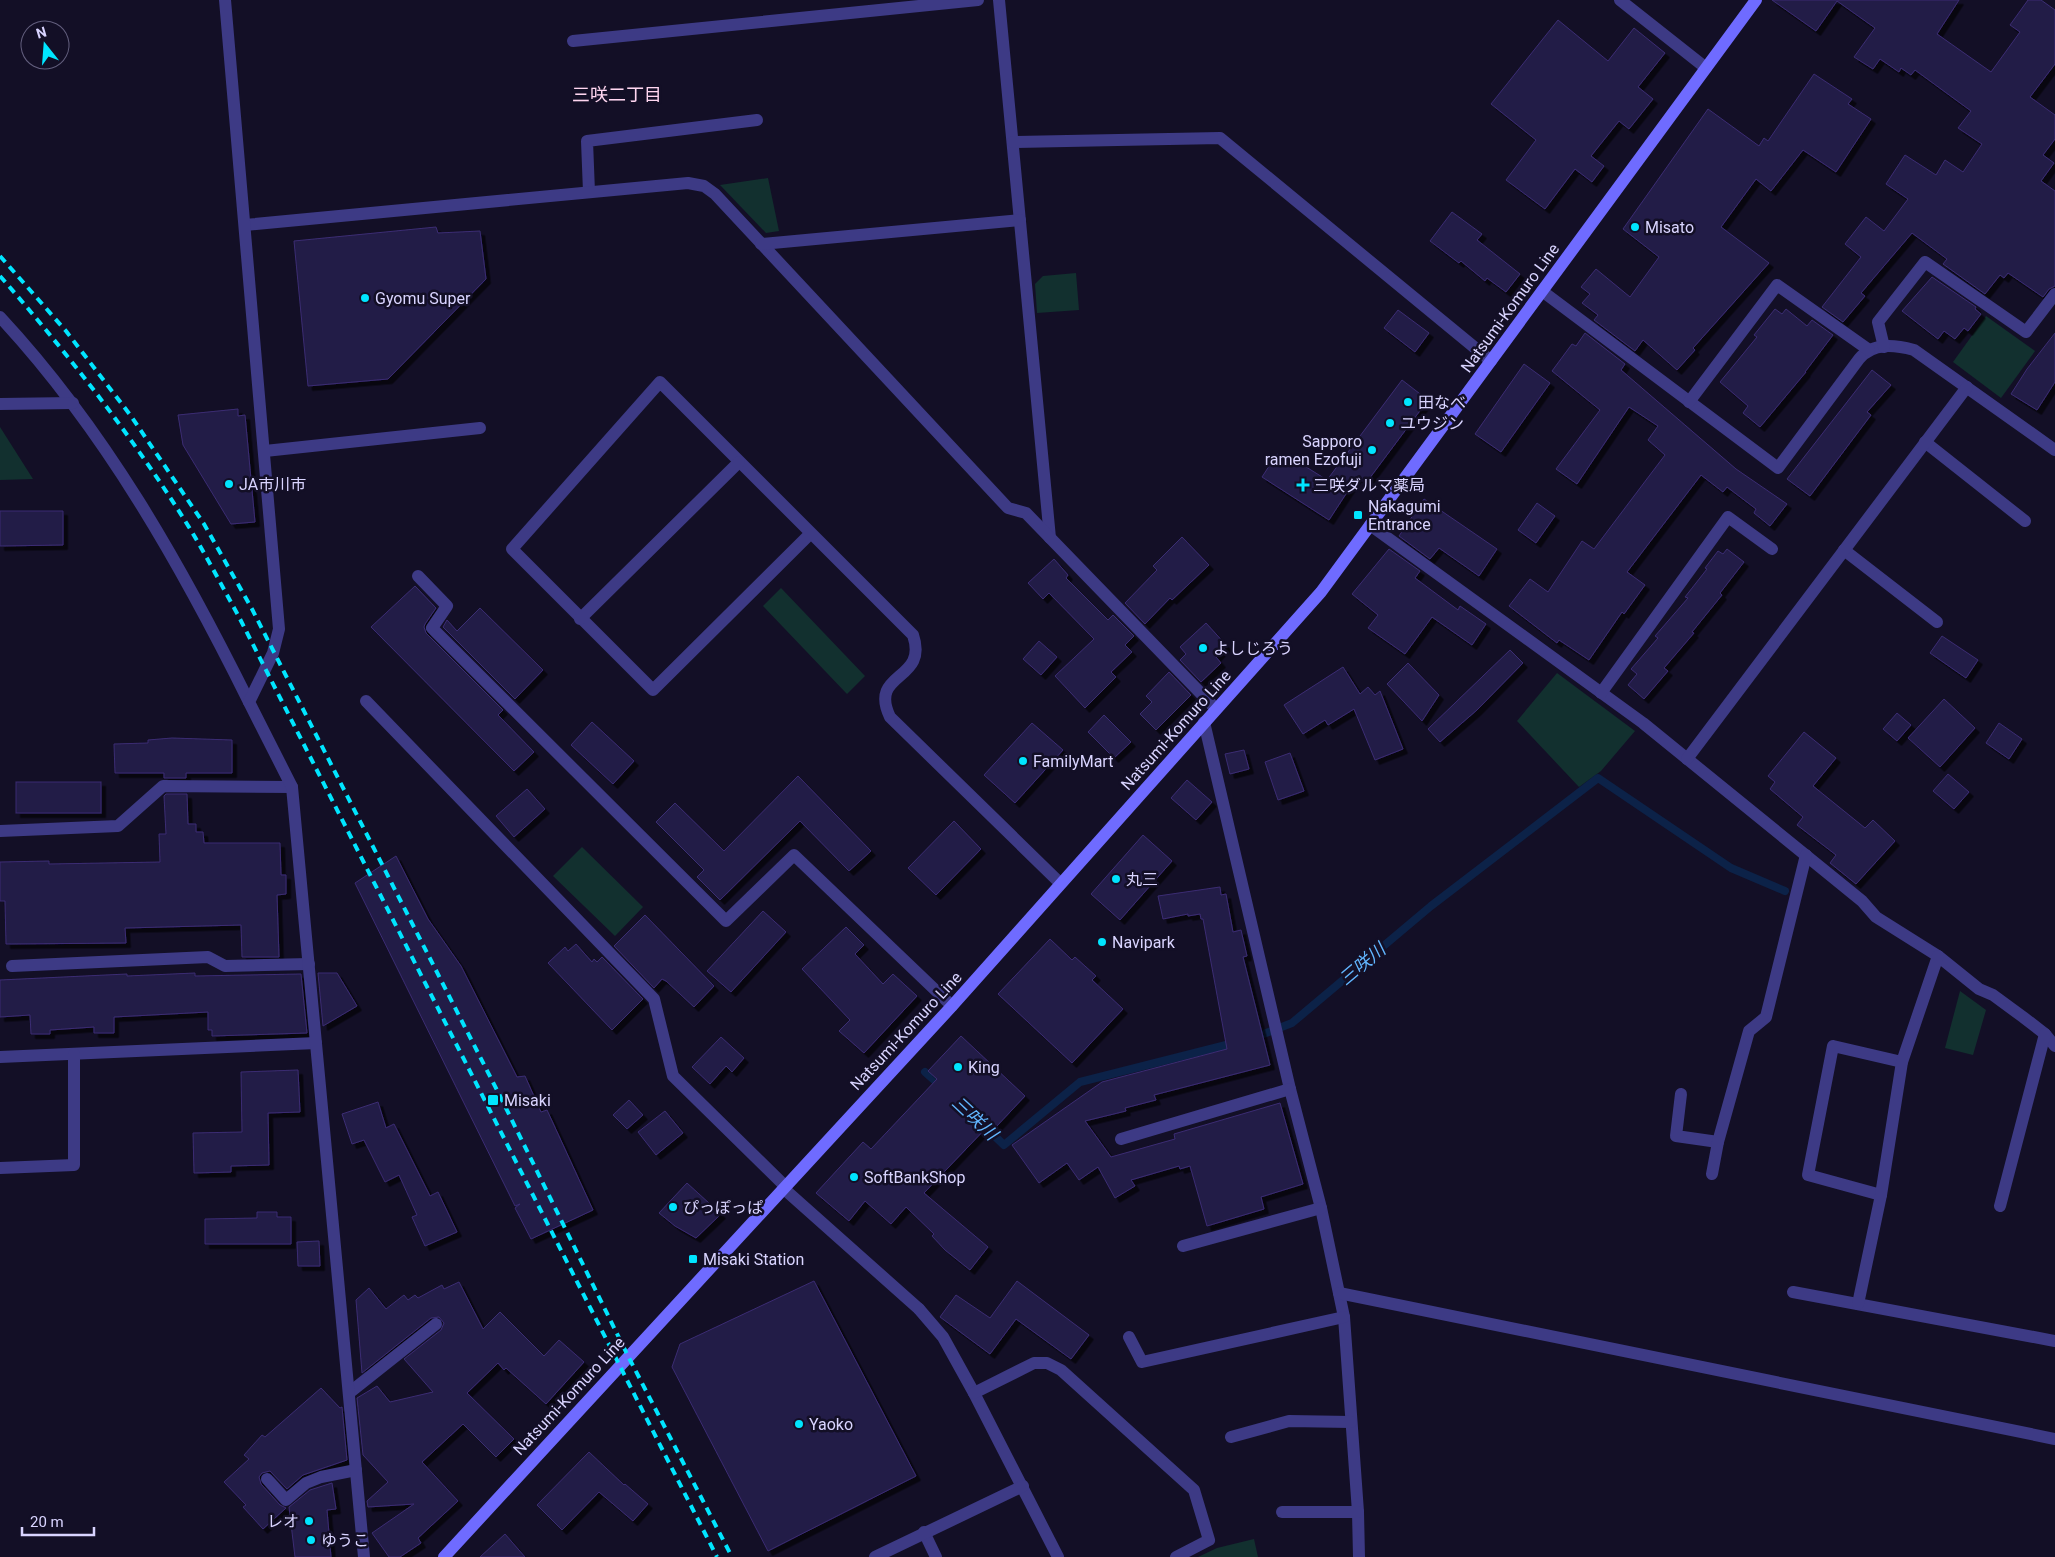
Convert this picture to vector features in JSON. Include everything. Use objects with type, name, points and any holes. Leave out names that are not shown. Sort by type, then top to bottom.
[{"type":"main road","name":"Natsumi-Komuro Line","points":[[444,1557],[952,1006],[1321,592],[1756,0]]},
{"type":"street","points":[[225,0],[279,629],[273,653],[250,702]]},
{"type":"street","points":[[573,41],[978,0]]},
{"type":"street","points":[[999,0],[1050,538]]},
{"type":"street","points":[[1620,0],[1706,68]]},
{"type":"street","points":[[589,192],[587,141],[756,120]]},
{"type":"street","points":[[1013,142],[1220,138],[1491,361]]},
{"type":"street","points":[[245,226],[688,182],[704,186],[715,194],[1008,508],[1026,513],[1216,709]]},
{"type":"street","points":[[762,244],[1020,220]]},
{"type":"street","points":[[1884,346],[1878,322],[1925,262],[2026,332],[2055,294]]},
{"type":"street","points":[[1689,402],[1777,285],[1869,350]]},
{"type":"street","points":[[1542,291],[1778,468],[1859,359],[1869,350],[1884,346],[1914,350],[2055,450]]},
{"type":"street","points":[[0,317],[34,353],[73,403],[164,541],[219,640],[292,787],[364,1557]]},
{"type":"street","points":[[810,534],[653,690],[512,549],[660,382],[913,635],[917,646],[916,657],[908,668],[886,688],[883,696],[890,717],[1060,883]]},
{"type":"street","points":[[1687,759],[1966,387]]},
{"type":"street","points":[[0,404],[73,403]]},
{"type":"street","points":[[265,451],[480,428]]},
{"type":"street","points":[[1925,442],[2025,521]]},
{"type":"street","points":[[580,619],[739,462]]},
{"type":"street","points":[[1601,692],[1728,517],[1772,549]]},
{"type":"street","points":[[1370,525],[1601,692],[1806,855],[1862,901],[1876,917],[1938,956],[1979,989],[1993,995],[2045,1034],[2055,1046]]},
{"type":"street","points":[[1844,550],[1937,622]]},
{"type":"street","points":[[418,576],[447,606],[432,628],[726,921],[794,855],[952,1006]]},
{"type":"street","points":[[366,701],[654,999],[673,1076],[784,1187],[919,1309],[943,1337],[1023,1486],[1058,1557]]},
{"type":"street","points":[[1204,722],[1290,1089],[1320,1208],[1344,1317],[1358,1512],[1358,1557]]},
{"type":"street","points":[[0,831],[118,826],[163,786],[292,787]]},
{"type":"street","points":[[1712,1174],[1718,1142],[1749,1031],[1766,1017],[1806,855]]},
{"type":"street","points":[[12,966],[208,956],[225,966],[309,964]]},
{"type":"street","points":[[1858,1304],[1881,1195],[1902,1062],[1938,956]]},
{"type":"street","points":[[2000,1206],[2045,1034]]},
{"type":"street","points":[[0,1057],[316,1043]]},
{"type":"street","points":[[1881,1195],[1808,1175],[1833,1046],[1902,1062]]},
{"type":"street","points":[[0,1168],[74,1165],[74,1054]]},
{"type":"street","points":[[1121,1139],[1290,1089]]},
{"type":"street","points":[[1681,1094],[1676,1136],[1718,1142]]},
{"type":"street","points":[[1183,1246],[1320,1208]]},
{"type":"street","points":[[1793,1292],[2055,1341]]},
{"type":"street","points":[[1339,1293],[2055,1439]]},
{"type":"street","points":[[1130,1337],[1142,1362],[1344,1317]]},
{"type":"street","points":[[349,1393],[436,1324]]},
{"type":"street","points":[[974,1393],[1034,1363],[1047,1363],[1061,1370],[1194,1490],[1209,1540],[1176,1557]]},
{"type":"street","points":[[1231,1437],[1289,1421],[1351,1422]]},
{"type":"street","points":[[267,1479],[286,1500],[306,1483],[322,1477],[356,1470]]},
{"type":"street","points":[[875,1557],[1023,1486]]},
{"type":"street","points":[[1282,1512],[1358,1512]]},
{"type":"street","points":[[924,1532],[936,1557]]},
{"type":"green space","points":[[768,178],[779,231],[766,233],[720,185]]},
{"type":"green space","points":[[1076,273],[1079,310],[1037,313],[1035,284],[1043,276]]},
{"type":"green space","points":[[1986,316],[2035,351],[2001,398],[1953,362]]},
{"type":"green space","points":[[0,427],[33,479],[0,480]]},
{"type":"green space","points":[[781,588],[865,676],[847,694],[763,606]]},
{"type":"green space","points":[[1557,673],[1635,731],[1601,771],[1579,787],[1517,721]]},
{"type":"green space","points":[[582,847],[643,907],[615,936],[553,876]]},
{"type":"green space","points":[[1960,991],[1986,1010],[1973,1055],[1945,1048]]},
{"type":"green space","points":[[1254,1539],[1258,1557],[1198,1557],[1217,1548]]},
{"type":"building","points":[[1772,0],[1959,0],[1937,34],[1991,72],[2020,32],[2010,25],[2028,0],[2041,0],[2055,10],[2055,64],[2030,97],[2055,115],[2055,139],[2043,155],[2054,163],[2041,181],[2055,191],[2055,286],[2049,289],[2043,297],[2008,273],[2004,278],[2000,275],[1985,294],[1943,264],[1947,259],[1912,233],[1861,293],[1865,296],[1843,322],[1822,307],[1861,257],[1845,244],[1866,217],[1884,231],[1908,199],[1886,184],[1905,155],[1936,175],[1945,160],[1963,172],[1982,144],[1958,128],[1971,111],[1915,70],[1911,75],[1901,68],[1899,72],[1880,59],[1873,69],[1854,57],[1875,28],[1837,1],[1816,31]]},
{"type":"building","points":[[1558,20],[1608,61],[1634,28],[1665,53],[1638,87],[1653,99],[1629,129],[1619,121],[1591,156],[1604,166],[1592,182],[1575,169],[1545,209],[1506,180],[1536,140],[1491,104]]},
{"type":"building","points":[[1814,74],[1852,99],[1848,104],[1871,119],[1836,172],[1803,150],[1771,191],[1756,179],[1721,227],[1769,263],[1693,348],[1695,350],[1677,370],[1643,340],[1635,351],[1594,320],[1598,315],[1582,303],[1590,294],[1581,287],[1596,269],[1630,297],[1659,257],[1623,229],[1708,109],[1759,146],[1764,138],[1768,141]]},
{"type":"building","points":[[1452,212],[1482,234],[1477,240],[1520,274],[1506,292],[1487,278],[1485,281],[1461,261],[1459,263],[1430,241]]},
{"type":"building","points":[[436,227],[438,233],[480,231],[486,279],[388,379],[308,386],[294,241]]},
{"type":"building","points":[[1932,277],[1976,307],[1975,309],[1981,314],[1968,331],[1964,328],[1955,339],[1944,331],[1938,339],[1902,311]]},
{"type":"building","points":[[1775,309],[1782,314],[1786,309],[1807,326],[1812,320],[1833,335],[1806,372],[1760,427],[1743,413],[1748,406],[1720,382],[1757,337],[1754,335]]},
{"type":"building","points":[[1398,310],[1429,333],[1415,352],[1384,328]]},
{"type":"building","points":[[1585,333],[1625,364],[1621,370],[1736,469],[1787,504],[1770,526],[1754,513],[1756,509],[1727,487],[1723,492],[1701,475],[1627,572],[1645,585],[1624,614],[1622,612],[1589,660],[1559,640],[1557,643],[1509,606],[1530,579],[1548,592],[1582,541],[1594,549],[1665,455],[1648,440],[1658,426],[1629,407],[1577,484],[1556,469],[1600,410],[1552,371],[1572,344],[1576,346]]},
{"type":"building","points":[[2055,333],[2055,382],[2037,410],[2011,394],[2027,369]]},
{"type":"building","points":[[1524,364],[1550,383],[1501,452],[1475,434]]},
{"type":"building","points":[[1872,370],[1891,385],[1867,412],[1871,415],[1810,496],[1787,479]]},
{"type":"building","points":[[1402,380],[1428,400],[1366,483],[1357,477],[1329,520],[1262,477],[1277,454],[1284,459],[1287,455],[1327,480]]},
{"type":"building","name":"JA市川市","points":[[238,409],[238,416],[245,415],[255,522],[231,524],[183,445],[178,415]]},
{"type":"building","points":[[1424,499],[1497,549],[1479,576],[1439,548],[1430,559],[1399,536]]},
{"type":"building","points":[[1537,503],[1555,516],[1536,543],[1518,530]]},
{"type":"building","points":[[0,511],[63,511],[63,545],[0,546]]},
{"type":"building","points":[[1182,537],[1209,565],[1172,600],[1170,598],[1145,624],[1125,603],[1157,570],[1153,566]]},
{"type":"building","points":[[1389,549],[1420,571],[1415,578],[1458,610],[1460,606],[1486,624],[1472,645],[1432,617],[1405,654],[1368,628],[1378,615],[1352,594]]},
{"type":"building","points":[[1727,549],[1744,562],[1720,593],[1722,595],[1692,632],[1694,633],[1664,668],[1668,671],[1644,699],[1628,685],[1637,674],[1631,669],[1658,638],[1655,636],[1688,598],[1685,597],[1707,569],[1705,568],[1718,551],[1723,554]]},
{"type":"building","points":[[1054,559],[1068,575],[1066,578],[1108,620],[1113,615],[1134,636],[1125,645],[1132,652],[1111,672],[1116,677],[1085,708],[1055,676],[1094,639],[1049,593],[1043,599],[1028,583]]},
{"type":"building","points":[[415,586],[436,608],[425,624],[426,633],[503,710],[498,715],[534,752],[514,771],[371,627]]},
{"type":"building","points":[[480,608],[543,670],[515,699],[443,627],[447,620],[457,631]]},
{"type":"building","points":[[1206,623],[1227,646],[1216,657],[1221,663],[1201,682],[1180,660],[1186,654],[1180,647]]},
{"type":"building","points":[[1942,636],[1978,660],[1966,678],[1930,653]]},
{"type":"building","points":[[1039,641],[1057,657],[1041,675],[1023,659]]},
{"type":"building","points":[[1510,650],[1523,663],[1477,710],[1440,742],[1428,729]]},
{"type":"building","points":[[1408,663],[1439,695],[1422,721],[1387,684]]},
{"type":"building","points":[[1343,667],[1360,694],[1368,687],[1375,695],[1380,691],[1403,749],[1375,760],[1354,709],[1328,725],[1325,720],[1303,734],[1284,705]]},
{"type":"building","points":[[1169,672],[1191,695],[1156,730],[1140,714],[1152,702],[1146,696]]},
{"type":"building","points":[[1944,699],[1975,728],[1940,767],[1908,738]]},
{"type":"building","points":[[1897,713],[1911,725],[1897,741],[1883,729]]},
{"type":"building","points":[[1104,715],[1131,742],[1114,758],[1088,732]]},
{"type":"building","points":[[592,722],[634,761],[613,784],[571,745]]},
{"type":"building","points":[[1032,723],[1063,750],[1015,803],[984,775]]},
{"type":"building","points":[[1999,723],[2022,739],[2009,759],[1986,743]]},
{"type":"building","points":[[1804,732],[1836,758],[1813,786],[1865,828],[1873,820],[1895,841],[1856,884],[1830,863],[1836,855],[1797,825],[1803,817],[1770,789],[1775,782],[1768,776]]},
{"type":"building","points":[[172,738],[232,740],[232,773],[186,773],[186,778],[164,778],[164,773],[115,773],[114,744],[148,743],[148,740]]},
{"type":"building","points":[[1244,750],[1249,769],[1230,774],[1225,754]]},
{"type":"building","points":[[1290,753],[1304,791],[1278,800],[1265,762]]},
{"type":"building","points":[[1948,774],[1969,792],[1954,809],[1933,791]]},
{"type":"building","points":[[798,776],[871,851],[849,871],[800,821],[720,900],[697,877],[704,870],[656,822],[675,803],[724,851]]},
{"type":"building","points":[[1187,780],[1212,802],[1196,820],[1171,798]]},
{"type":"building","points":[[16,782],[101,782],[101,813],[16,813]]},
{"type":"building","points":[[527,789],[545,809],[514,837],[496,816]]},
{"type":"building","points":[[166,794],[187,794],[188,824],[196,824],[196,832],[203,832],[204,843],[280,843],[281,875],[286,875],[286,894],[277,895],[279,957],[242,957],[241,925],[125,928],[126,943],[6,944],[5,901],[0,901],[0,862],[49,861],[49,864],[160,862],[159,834],[166,834],[164,796]]},
{"type":"building","points":[[954,821],[981,849],[936,895],[908,868]]},
{"type":"building","points":[[1143,835],[1172,861],[1120,920],[1091,894]]},
{"type":"building","points":[[396,856],[428,919],[461,966],[517,1077],[525,1076],[541,1112],[547,1110],[593,1210],[531,1239],[515,1208],[520,1204],[515,1206],[355,883]]},
{"type":"building","points":[[1220,887],[1221,895],[1226,894],[1233,932],[1241,930],[1247,956],[1243,957],[1270,1065],[1154,1095],[1156,1100],[1125,1108],[1126,1111],[1085,1121],[1111,1157],[1175,1139],[1174,1134],[1280,1103],[1303,1184],[1261,1197],[1264,1209],[1207,1226],[1190,1166],[1180,1169],[1179,1166],[1131,1180],[1135,1186],[1115,1198],[1098,1167],[1079,1180],[1067,1163],[1039,1183],[1012,1145],[1102,1082],[1227,1049],[1203,919],[1201,919],[1200,914],[1188,916],[1188,914],[1163,919],[1158,896]]},
{"type":"building","points":[[763,911],[786,932],[731,992],[707,971]]},
{"type":"building","points":[[645,915],[714,986],[694,1007],[662,979],[654,988],[614,946]]},
{"type":"building","points":[[846,927],[864,945],[855,954],[883,984],[893,974],[917,996],[864,1053],[839,1031],[850,1020],[802,969]]},
{"type":"building","points":[[1050,939],[1072,960],[1075,957],[1096,976],[1092,980],[1123,1009],[1072,1063],[998,994]]},
{"type":"building","points":[[576,944],[592,962],[594,959],[597,962],[602,957],[643,999],[612,1030],[548,963],[565,947],[568,951]]},
{"type":"building","points":[[195,973],[195,976],[301,974],[307,1033],[212,1036],[212,1030],[208,1030],[208,1012],[114,1017],[114,1033],[94,1033],[94,1027],[50,1030],[50,1034],[31,1034],[30,1015],[0,1017],[0,980]]},
{"type":"building","points":[[318,973],[337,973],[357,1006],[323,1026]]},
{"type":"building","points":[[961,1036],[1025,1096],[996,1127],[988,1126],[924,1193],[988,1247],[970,1270],[945,1250],[932,1236],[934,1234],[906,1207],[891,1224],[865,1201],[849,1221],[816,1193],[863,1142],[871,1149],[937,1079],[928,1071]]},
{"type":"building","points":[[721,1037],[744,1058],[732,1072],[726,1066],[710,1084],[692,1067]]},
{"type":"building","points":[[298,1070],[300,1112],[268,1113],[269,1165],[231,1166],[231,1172],[194,1173],[193,1133],[242,1132],[241,1072]]},
{"type":"building","points":[[629,1100],[643,1115],[627,1129],[613,1115]]},
{"type":"building","points":[[378,1102],[386,1128],[394,1124],[430,1196],[438,1192],[457,1232],[425,1246],[412,1217],[417,1215],[399,1175],[385,1182],[364,1140],[352,1144],[342,1114]]},
{"type":"building","points":[[665,1111],[683,1133],[656,1155],[638,1132]]},
{"type":"building","points":[[687,1183],[721,1214],[696,1238],[675,1226],[659,1213]]},
{"type":"building","points":[[257,1212],[277,1212],[277,1217],[291,1217],[291,1244],[205,1244],[205,1219],[257,1218]]},
{"type":"building","points":[[319,1241],[320,1266],[298,1266],[297,1242]]},
{"type":"building","points":[[814,1281],[916,1476],[768,1551],[672,1367],[680,1344]]},
{"type":"building","points":[[1017,1281],[1089,1335],[1071,1359],[1016,1319],[990,1354],[940,1317],[956,1295],[990,1318]]},
{"type":"building","points":[[459,1282],[483,1329],[500,1312],[544,1356],[559,1340],[584,1362],[546,1404],[498,1363],[467,1393],[514,1439],[496,1457],[463,1424],[422,1462],[458,1501],[418,1538],[421,1543],[400,1557],[389,1557],[372,1533],[414,1504],[368,1507],[367,1501],[388,1482],[363,1455],[357,1398],[377,1386],[390,1402],[433,1392],[404,1359],[441,1330],[444,1323],[439,1317],[431,1318],[362,1373],[356,1300],[369,1288],[386,1309],[404,1295],[408,1300],[415,1295],[418,1298],[442,1285],[444,1289]]},
{"type":"building","points":[[321,1388],[340,1408],[342,1407],[347,1460],[303,1475],[287,1489],[270,1471],[262,1473],[259,1477],[261,1484],[280,1505],[286,1508],[263,1529],[243,1507],[246,1505],[224,1482],[249,1459],[244,1455],[262,1435],[265,1437]]},
{"type":"building","points":[[589,1452],[624,1485],[648,1504],[633,1521],[599,1492],[562,1530],[537,1505]]},
{"type":"building","points":[[332,1483],[336,1509],[327,1510],[331,1557],[295,1557],[289,1507],[310,1490]]},
{"type":"building","points":[[505,1534],[525,1557],[480,1557]]},
{"type":"waterway","name":"三咲川","points":[[1253,1038],[1292,1023],[1431,906],[1598,778],[1731,868],[1785,891]]},
{"type":"waterway","name":"三咲川","points":[[980,1122],[1004,1145],[1080,1082],[1234,1043]]},
{"type":"waterway","name":"三咲川","points":[[925,1072],[942,1087]]},
{"type":"railway","points":[[0,256],[66,331],[131,416],[204,524],[252,609],[500,1096],[628,1356],[732,1557]]},
{"type":"railway","points":[[0,276],[77,368],[125,432],[171,498],[204,553],[238,615],[717,1557]]},
{"type":"place","name":"Misato","points":[[1635,227]]},
{"type":"place","name":"Gyomu Super","points":[[365,298]]},
{"type":"place","name":"田なべ","points":[[1408,402]]},
{"type":"place","name":"ユウジン","points":[[1390,423]]},
{"type":"place","name":"Sapporo ramen Ezofuji","points":[[1372,450]]},
{"type":"place","name":"JA市川市","points":[[229,484]]},
{"type":"place","name":"三咲ダルマ薬局","points":[[1303,485]]},
{"type":"place","name":"Nakagumi Entrance","points":[[1358,515]]},
{"type":"place","name":"よしじろう","points":[[1203,648]]},
{"type":"place","name":"FamilyMart","points":[[1023,761]]},
{"type":"place","name":"丸三","points":[[1116,879]]},
{"type":"place","name":"Navipark","points":[[1102,942]]},
{"type":"place","name":"King","points":[[958,1067]]},
{"type":"place","name":"Misaki","points":[[493,1100]]},
{"type":"place","name":"SoftBankShop","points":[[854,1177]]},
{"type":"place","name":"ぴっぽっぱ","points":[[673,1207]]},
{"type":"place","name":"Misaki Station","points":[[693,1259]]},
{"type":"place","name":"Yaoko","points":[[799,1424]]},
{"type":"place","name":"レオ","points":[[309,1521]]},
{"type":"place","name":"ゆうこ","points":[[311,1540]]},
{"type":"district","name":"三咲二丁目","points":[[617,94]]}]
